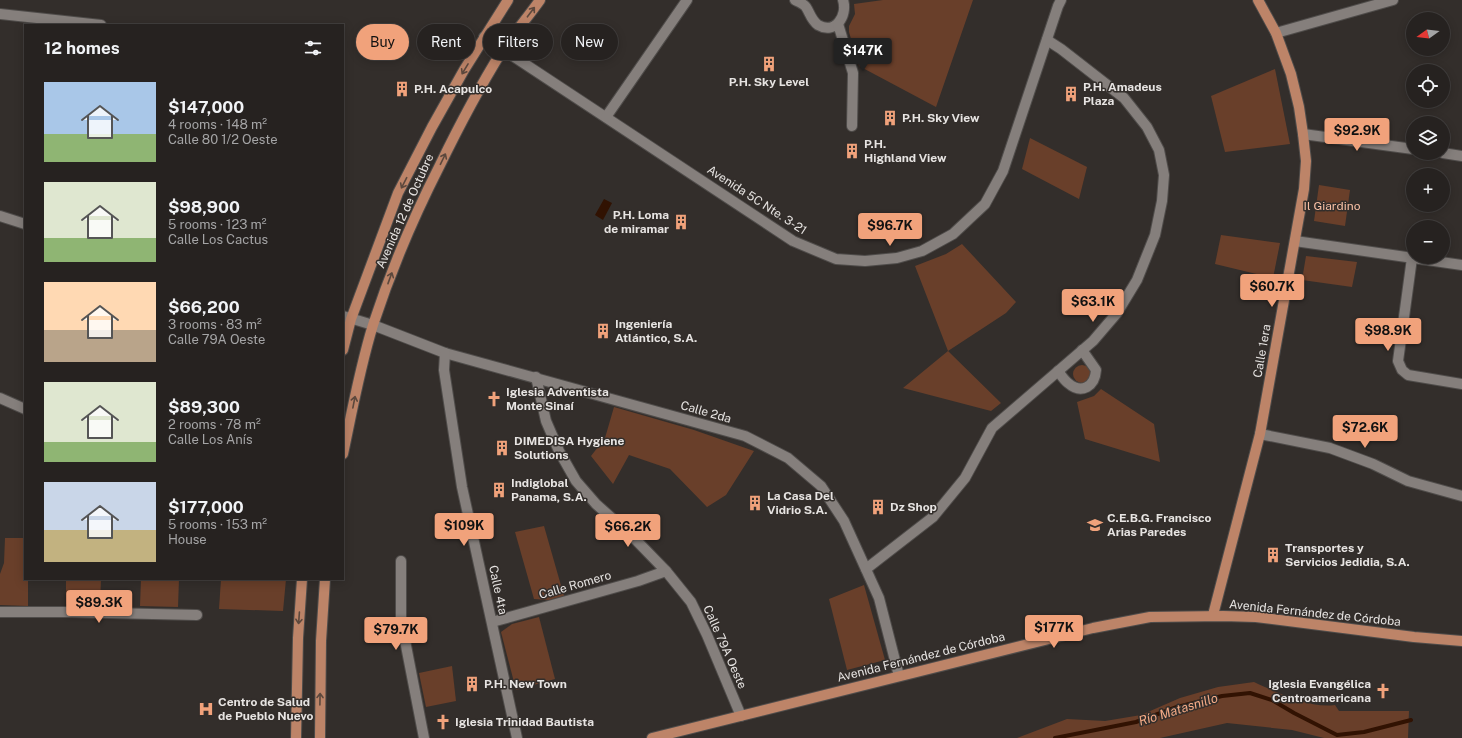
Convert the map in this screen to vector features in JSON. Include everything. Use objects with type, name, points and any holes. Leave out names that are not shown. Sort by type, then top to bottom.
[{"type":"main road","name":"Avenida 12 de Octubre","points":[[493,24],[508,0]]},
{"type":"main road","name":"Avenida 12 de Octubre","points":[[522,24],[540,0]]},
{"type":"main road","name":"Calle 1era","points":[[1213,615],[1260,434],[1304,189],[1306,161],[1303,134],[1299,107],[1291,74],[1276,33],[1258,0]]},
{"type":"main road","name":"Avenida 12 de Octubre","points":[[344,342],[347,318],[398,193],[432,127],[483,40]]},
{"type":"main road","name":"Avenida 12 de Octubre","points":[[344,449],[355,396],[373,325],[394,268],[422,201],[452,140],[482,84],[497,60]]},
{"type":"main road","points":[[296,738],[298,638],[302,580]]},
{"type":"main road","points":[[320,738],[321,640],[325,580]]},
{"type":"main road","name":"Avenida Fernández de Córdoba","points":[[652,738],[1093,628],[1150,617],[1213,615],[1256,617],[1414,638],[1462,641]]},
{"type":"street","points":[[606,117],[687,0]]},
{"type":"street","points":[[795,0],[805,6],[809,15],[817,25],[824,27],[831,27],[838,24],[843,18],[845,11],[843,0]]},
{"type":"street","name":"Avenida 5C Nte. 3-21","points":[[520,60],[793,241],[836,259],[865,261],[897,258],[922,251],[953,234],[985,204],[1003,171],[1061,0]]},
{"type":"street","points":[[1276,33],[1393,0]]},
{"type":"street","points":[[0,14],[92,24]]},
{"type":"street","points":[[838,24],[852,73],[852,126]]},
{"type":"street","points":[[866,569],[933,517],[965,478],[992,428],[1093,341],[1117,312],[1137,280],[1155,235],[1162,201],[1164,175],[1158,150],[1147,127],[1124,98],[1061,49],[1047,40]]},
{"type":"street","points":[[1303,134],[1406,148]]},
{"type":"street","points":[[1450,154],[1462,156]]},
{"type":"street","points":[[0,216],[24,224]]},
{"type":"street","points":[[1295,241],[1406,257]]},
{"type":"street","points":[[1450,263],[1462,264]]},
{"type":"street","points":[[1411,264],[1398,360],[1402,370],[1408,375],[1462,384]]},
{"type":"street","name":"Calle 2da","points":[[347,318],[373,325],[446,353],[745,436],[788,458],[822,486],[844,521],[879,598],[899,676]]},
{"type":"street","points":[[1058,371],[1068,383],[1076,388],[1085,387],[1091,384],[1096,378],[1096,370],[1082,350]]},
{"type":"street","name":"Calle 4ta","points":[[446,353],[444,370],[462,488],[516,738]]},
{"type":"street","name":"Calle 79A Oeste","points":[[536,377],[546,422],[559,451],[576,480],[596,504],[633,537],[666,571],[691,602],[712,647],[740,716]]},
{"type":"street","points":[[0,398],[24,409]]},
{"type":"street","points":[[1260,434],[1330,448],[1373,464],[1408,481],[1462,496]]},
{"type":"street","points":[[401,561],[401,620],[424,738]]},
{"type":"street","name":"Calle Romero","points":[[492,622],[638,581],[666,571]]},
{"type":"street","points":[[0,612],[197,615]]},
{"type":"green space","points":[[883,0],[973,0],[936,107],[859,66],[849,32],[849,26],[855,14],[854,4]]},
{"type":"green space","points":[[1275,69],[1290,144],[1225,152],[1211,96]]},
{"type":"green space","points":[[1030,138],[1087,167],[1079,199],[1022,169]]},
{"type":"green space","name":"Il Giardino","points":[[1319,185],[1350,190],[1345,226],[1314,221]]},
{"type":"green space","points":[[1221,235],[1280,243],[1273,278],[1215,264]]},
{"type":"green space","points":[[962,244],[1016,302],[1006,313],[948,351],[915,266],[946,254]]},
{"type":"green space","points":[[1306,256],[1357,262],[1352,287],[1302,280]]},
{"type":"green space","points":[[948,351],[1001,403],[991,411],[903,388]]},
{"type":"green space","points":[[1082,365],[1088,368],[1091,374],[1088,380],[1082,383],[1076,380],[1073,374],[1076,368]]},
{"type":"green space","points":[[1101,389],[1154,424],[1160,462],[1085,439],[1077,402],[1094,396]]},
{"type":"green space","points":[[614,407],[694,430],[754,451],[726,495],[707,507],[670,469],[629,455],[613,484],[591,456],[605,438]]},
{"type":"green space","points":[[544,526],[564,596],[549,600],[534,599],[515,532]]},
{"type":"green space","points":[[5,538],[24,538],[24,580],[28,580],[28,606],[0,605],[0,574],[4,563]]},
{"type":"green space","points":[[66,580],[101,580],[100,604],[66,604]]},
{"type":"green space","points":[[141,580],[179,580],[178,607],[140,606]]},
{"type":"green space","points":[[221,580],[286,580],[283,611],[219,609]]},
{"type":"green space","points":[[864,585],[885,660],[847,670],[829,599]]},
{"type":"green space","points":[[539,617],[555,679],[516,690],[501,632],[512,624]]},
{"type":"green space","points":[[452,666],[456,701],[426,707],[419,673]]},
{"type":"green space","points":[[1254,682],[1294,699],[1326,706],[1335,705],[1339,711],[1409,711],[1408,738],[1324,738],[1292,730],[1227,723],[1160,738],[1017,738],[1067,719],[1105,721],[1141,715],[1180,698],[1218,687]]},
{"type":"shaded area","points":[[604,199],[612,203],[603,220],[595,215]]},
{"type":"waterway","name":"Río Matasnillo","points":[[1055,738],[1136,722],[1177,707],[1222,696],[1250,693],[1272,700],[1337,735],[1364,732],[1411,720]]},
{"type":"place","name":"P.H. Sky Level","points":[[769,64]]},
{"type":"place","name":"P.H. Acapulco","points":[[402,89]]},
{"type":"place","name":"P.H. Amadeus Plaza","points":[[1071,94]]},
{"type":"place","name":"P.H. Sky View","points":[[890,118]]},
{"type":"place","name":"P.H. Highland View","points":[[852,151]]},
{"type":"place","name":"P.H. Loma de miramar","points":[[681,222]]},
{"type":"place","name":"Ingeniería Atlántico, S.A.","points":[[603,331]]},
{"type":"place","name":"Iglesia Adventista Monte Sinaí","points":[[494,399]]},
{"type":"place","name":"DIMEDISA Hygiene Solutions","points":[[502,448]]},
{"type":"place","name":"Indiglobal Panama, S.A.","points":[[499,490]]},
{"type":"place","name":"La Casa Del Vidrio S.A.","points":[[755,503]]},
{"type":"place","name":"Dz Shop","points":[[878,507]]},
{"type":"place","name":"C.E.B.G. Francisco Arias Paredes","points":[[1095,525]]},
{"type":"place","name":"Transportes y Servicios Jedidia, S.A.","points":[[1273,555]]},
{"type":"place","name":"P.H. New Town","points":[[472,684]]},
{"type":"place","name":"Iglesia Evangélica Centroamericana","points":[[1383,691]]},
{"type":"place","name":"Centro de Salud de Pueblo Nuevo","points":[[206,709]]},
{"type":"place","name":"Iglesia Trinidad Bautista","points":[[443,722]]}]
